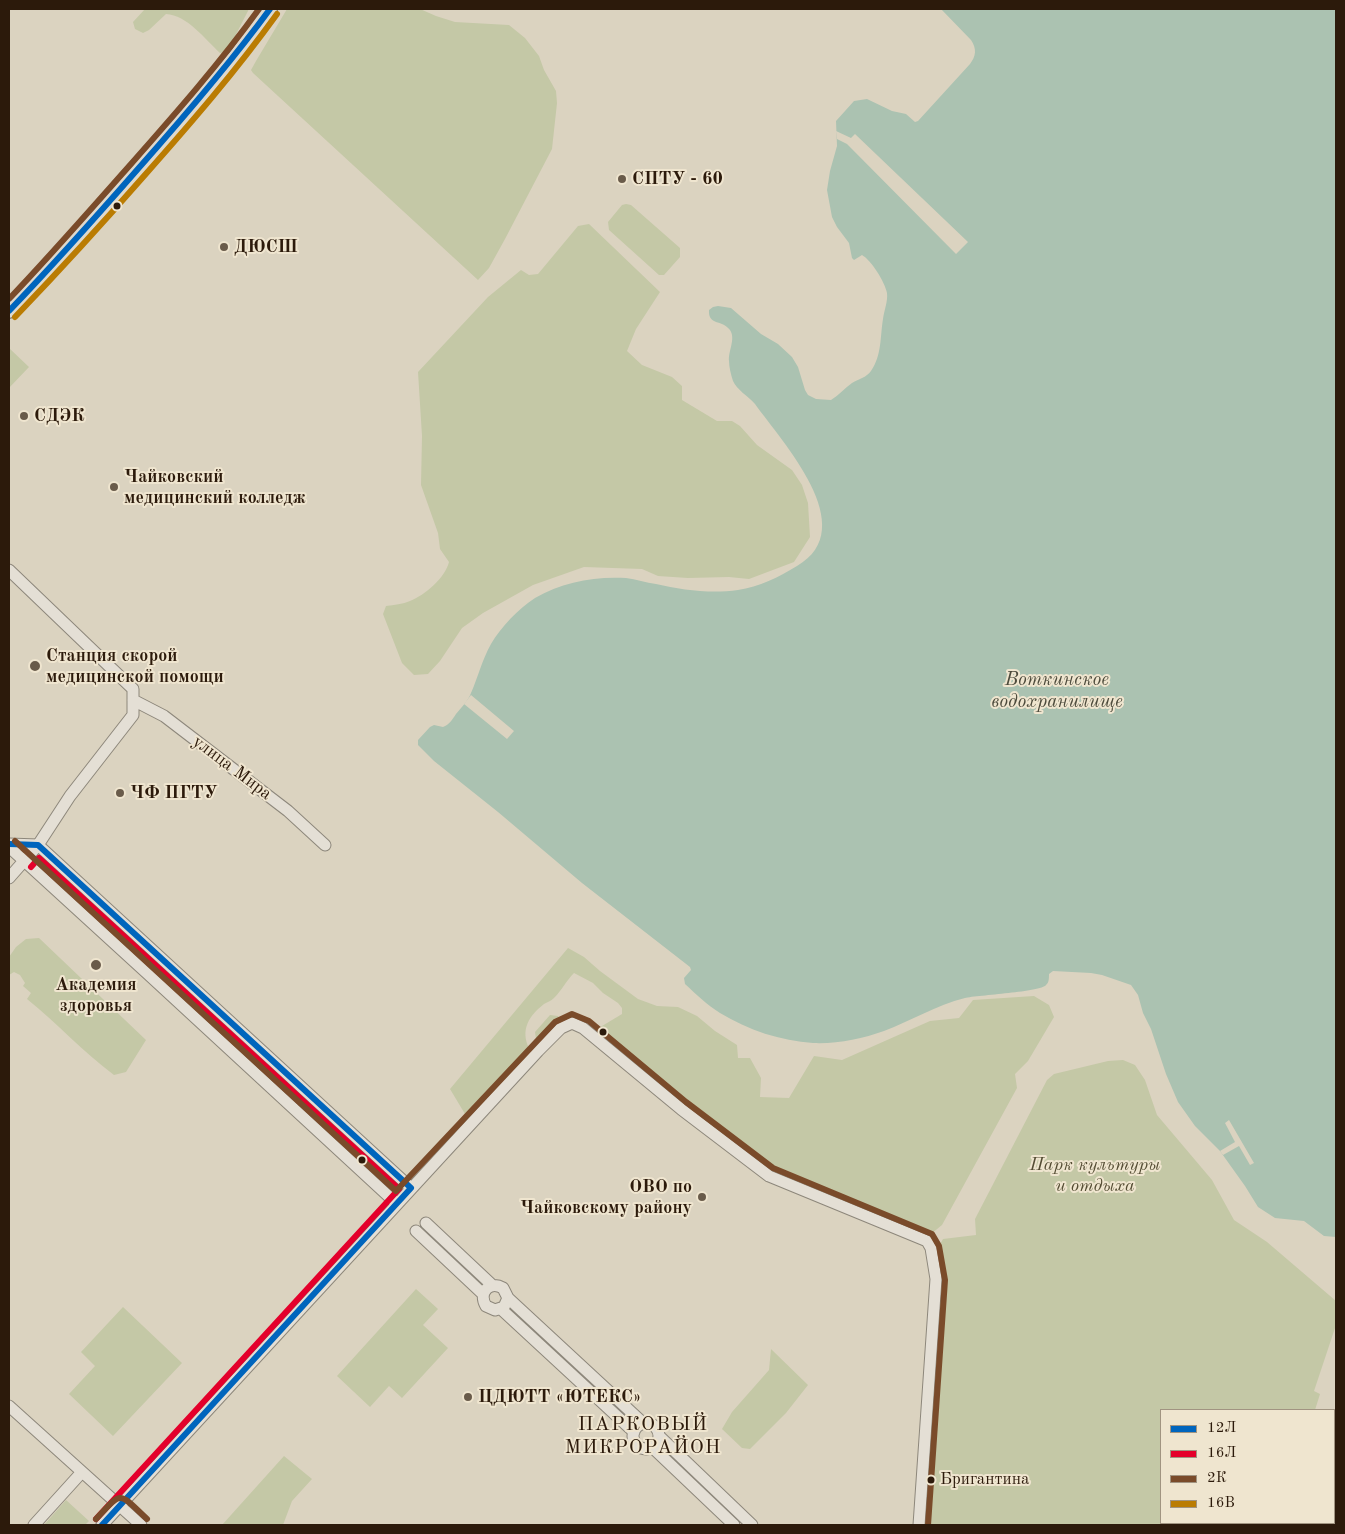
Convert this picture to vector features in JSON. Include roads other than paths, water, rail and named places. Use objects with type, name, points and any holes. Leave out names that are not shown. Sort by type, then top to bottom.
[{"type":"main road","points":[[9,311],[58,260],[192,108],[235,57],[270,9]]},
{"type":"street","points":[[9,570],[133,689],[132,715],[70,796],[38,845],[9,878]]},
{"type":"street","name":"улица Мира","points":[[133,700],[164,716],[288,812],[325,845]]},
{"type":"street","points":[[9,846],[38,845],[411,1188]]},
{"type":"street","points":[[9,846],[396,1203]]},
{"type":"street","points":[[102,1525],[396,1203],[538,1051],[561,1028],[572,1023],[583,1028],[682,1109],[769,1176],[926,1241],[931,1248],[936,1279],[919,1525]]},
{"type":"street","points":[[426,1223],[492,1286]]},
{"type":"street","points":[[416,1231],[483,1294]]},
{"type":"street","points":[[508,1298],[506,1304],[501,1309],[491,1310],[482,1300],[486,1288],[492,1286],[503,1288],[508,1298],[643,1423],[653,1425],[659,1436],[752,1525]]},
{"type":"street","points":[[501,1309],[634,1432]]},
{"type":"street","points":[[9,1406],[141,1525]]},
{"type":"street","points":[[643,1423],[637,1426],[634,1432],[634,1439],[637,1444],[645,1448],[652,1447],[657,1442],[659,1436]]},
{"type":"street","points":[[652,1447],[734,1525]]},
{"type":"street","points":[[34,1525],[82,1472]]},
{"type":"water","name":"Воткинское водохранилище","points":[[941,9],[1336,9],[1336,1237],[1324,1236],[1304,1221],[1275,1218],[1258,1207],[1220,1151],[1195,1126],[1178,1102],[1166,1074],[1151,1029],[1143,1013],[1138,995],[1131,985],[1091,973],[1053,971],[1049,974],[1047,984],[1042,987],[1033,990],[965,998],[884,1031],[858,1039],[831,1043],[813,1043],[765,1034],[731,1019],[706,1003],[685,984],[684,978],[691,970],[690,967],[582,883],[434,761],[418,745],[418,740],[430,727],[434,725],[443,727],[450,722],[471,693],[488,650],[495,638],[522,607],[545,592],[579,581],[602,578],[630,579],[697,591],[717,592],[746,589],[783,574],[797,566],[815,550],[822,530],[820,508],[811,485],[798,462],[755,404],[733,381],[729,363],[732,334],[727,327],[711,318],[709,310],[718,306],[731,308],[761,334],[778,344],[792,357],[798,367],[808,395],[816,399],[831,400],[871,371],[879,352],[887,293],[881,277],[866,258],[862,255],[854,260],[852,258],[849,243],[832,217],[827,190],[837,146],[836,121],[854,101],[867,99],[892,111],[906,114],[915,122],[918,121],[970,64],[975,55],[975,49],[971,40]]},
{"type":"place","name":"СПТУ - 60","points":[[622,179]]},
{"type":"place","name":"ДЮСШ","points":[[224,247]]},
{"type":"place","name":"СДЭК","points":[[24,416]]},
{"type":"place","name":"Чайковский медицинский колледж","points":[[114,487]]},
{"type":"place","name":"Станция скорой медицинской помощи","points":[[35,666]]},
{"type":"place","name":"ЧФ ПГТУ","points":[[120,793]]},
{"type":"place","name":"Академия здоровья","points":[[96,965]]},
{"type":"place","name":"ОВО по Чайковскому району","points":[[702,1197]]},
{"type":"place","name":"ЦДЮТТ «ЮТЕКС»","points":[[468,1397]]},
{"type":"place","name":"Бригантина","points":[[931,1480]]},
{"type":"district","name":"ПАРКОВЫЙ МИКРОРАЙОН","points":[[643,1436]]},
{"type":"park label","name":"Парк культуры и отдыха","points":[[1095,1175]]}]
